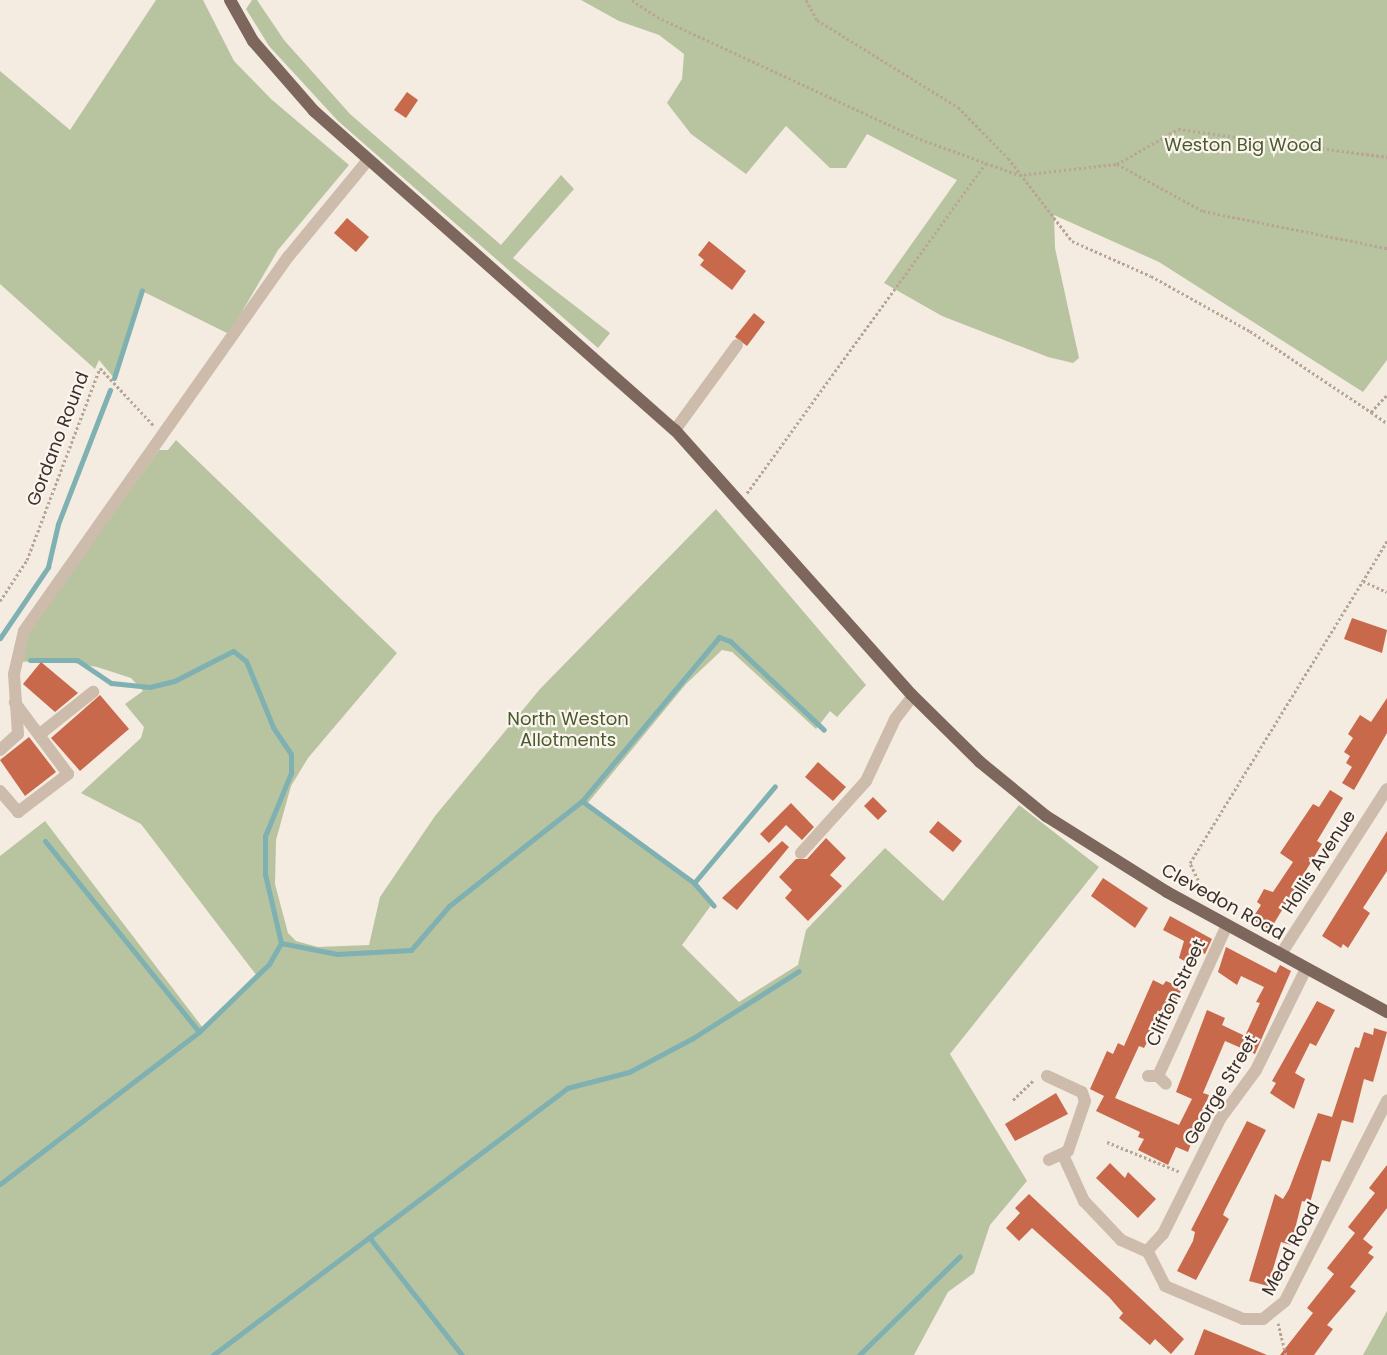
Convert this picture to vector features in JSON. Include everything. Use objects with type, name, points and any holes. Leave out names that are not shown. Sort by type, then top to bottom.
[{"type":"main road","name":"Clevedon Road","points":[[230,0],[253,40],[281,76],[367,161],[675,430],[741,501],[948,733],[1046,816],[1206,914],[1387,1012]]},
{"type":"street","points":[[0,750],[18,734],[15,703],[16,654],[24,631],[288,257],[367,161]]},
{"type":"street","points":[[675,430],[737,345]]},
{"type":"street","points":[[40,734],[92,692]]},
{"type":"street","points":[[801,853],[866,781],[895,719],[914,696]]},
{"type":"street","points":[[0,791],[18,812],[68,776],[66,767],[15,703]]},
{"type":"street","name":"Hollis Avenue","points":[[1281,954],[1387,789]]},
{"type":"street","name":"Clifton Street","points":[[1157,1079],[1227,925]]},
{"type":"street","name":"George Street","points":[[1147,1251],[1162,1234],[1192,1178],[1220,1119],[1256,1070],[1306,969]]},
{"type":"street","points":[[1047,1076],[1085,1097],[1065,1153],[1084,1201],[1121,1240],[1147,1251]]},
{"type":"street","name":"Mead Road","points":[[1147,1251],[1168,1288],[1247,1320],[1275,1313],[1387,1100]]},
{"type":"street","points":[[1049,1160],[1065,1153]]},
{"type":"path","points":[[632,0],[657,17],[920,139],[1018,175],[1117,164],[1178,129],[1387,157]]},
{"type":"path","points":[[806,0],[817,20],[958,107],[1008,158],[1018,175],[1072,241],[1151,276],[1250,331],[1387,423]]},
{"type":"path","points":[[741,501],[986,163]]},
{"type":"path","points":[[1117,164],[1203,211],[1387,248]]},
{"type":"path","name":"Gordano Round","points":[[0,601],[27,560],[100,368],[162,435]]},
{"type":"path","points":[[1371,412],[1387,395]]},
{"type":"path","points":[[1206,914],[1204,885],[1190,863],[1387,541]]},
{"type":"path","points":[[1363,581],[1387,592]]},
{"type":"path","points":[[1013,1100],[1040,1074],[1047,1076]]},
{"type":"path","points":[[1107,1142],[1192,1178]]},
{"type":"path","points":[[1275,1313],[1286,1355]]},
{"type":"green space","points":[[156,0],[203,0],[234,61],[271,99],[349,165],[278,250],[229,334],[142,291],[114,378],[99,360],[95,369],[0,284],[0,71],[70,130]]},
{"type":"green space","points":[[252,0],[257,0],[284,40],[350,114],[501,245],[561,175],[574,189],[513,258],[610,333],[598,348],[338,121],[269,46],[246,9]]},
{"type":"green space","name":"Weston Big Wood","points":[[581,0],[1387,0],[1387,360],[1363,392],[1159,262],[1054,215],[1055,248],[1079,358],[1073,363],[1048,357],[942,316],[884,283],[957,180],[867,134],[846,168],[830,168],[786,126],[746,174],[691,134],[667,103],[682,79],[684,54],[659,35],[619,21]]},
{"type":"green space","name":"North Weston Allotments","points":[[176,440],[397,653],[308,758],[291,786],[276,840],[275,884],[288,933],[296,941],[318,947],[369,945],[380,897],[435,816],[540,689],[716,509],[866,685],[837,717],[830,711],[816,729],[732,652],[722,650],[686,684],[587,804],[694,883],[712,904],[682,945],[739,1002],[798,965],[806,930],[885,848],[943,901],[1019,805],[1099,867],[950,1054],[1027,1181],[990,1225],[974,1273],[948,1292],[914,1355],[0,1355],[0,856],[45,821],[203,1028],[257,976],[141,824],[81,793],[141,738],[144,727],[125,704],[143,691],[131,678],[97,667],[57,660],[18,662],[33,625],[159,450],[168,450]]},
{"type":"green space","points":[[1387,1311],[1387,1355],[1363,1355]]},
{"type":"building","points":[[407,92],[418,100],[406,118],[394,110]]},
{"type":"building","points":[[347,218],[369,237],[356,252],[334,233]]},
{"type":"building","points":[[709,241],[746,271],[732,290],[700,265],[704,260],[698,255]]},
{"type":"building","points":[[754,313],[765,322],[747,346],[735,337]]},
{"type":"building","points":[[1352,618],[1387,630],[1382,653],[1344,639]]},
{"type":"building","points":[[41,662],[78,693],[55,712],[23,684]]},
{"type":"building","points":[[100,695],[129,729],[80,771],[51,738]]},
{"type":"building","points":[[1387,698],[1387,733],[1354,790],[1342,783],[1352,767],[1346,763],[1350,756],[1344,752],[1353,738],[1348,734],[1360,715],[1371,722]]},
{"type":"building","points":[[29,737],[56,772],[25,796],[0,760]]},
{"type":"building","points":[[818,762],[846,787],[833,801],[805,777]]},
{"type":"building","points":[[1330,790],[1343,798],[1317,841],[1322,844],[1270,930],[1252,919],[1261,905],[1257,902],[1264,889],[1273,892],[1293,862],[1280,853],[1313,804],[1319,807]]},
{"type":"building","points":[[873,797],[887,811],[878,820],[864,806]]},
{"type":"building","points":[[791,803],[814,827],[802,840],[786,825],[769,843],[760,834]]},
{"type":"building","points":[[938,821],[962,841],[953,852],[929,832]]},
{"type":"building","points":[[1387,831],[1387,871],[1363,908],[1370,913],[1348,948],[1343,944],[1341,948],[1322,936]]},
{"type":"building","points":[[826,838],[846,858],[830,875],[842,886],[808,921],[785,898],[792,890],[779,877],[796,859],[807,859]]},
{"type":"building","points":[[782,841],[789,847],[737,910],[722,898]]},
{"type":"building","points":[[1103,878],[1148,908],[1135,928],[1091,896]]},
{"type":"building","points":[[1170,916],[1212,939],[1205,954],[1197,950],[1190,964],[1179,958],[1184,941],[1163,930]]},
{"type":"building","points":[[1226,947],[1276,973],[1280,965],[1291,971],[1255,1054],[1225,1041],[1203,1093],[1209,1095],[1188,1152],[1176,1147],[1168,1165],[1138,1150],[1144,1139],[1138,1137],[1140,1132],[1096,1111],[1104,1096],[1090,1089],[1107,1051],[1113,1054],[1118,1043],[1124,1046],[1153,980],[1163,985],[1166,981],[1182,988],[1169,1017],[1162,1014],[1144,1048],[1139,1046],[1115,1098],[1179,1125],[1192,1099],[1176,1092],[1207,1010],[1225,1018],[1222,1025],[1245,1036],[1260,1003],[1256,1002],[1264,987],[1241,976],[1237,985],[1218,972]]},
{"type":"building","points":[[1317,1001],[1335,1010],[1316,1046],[1310,1043],[1295,1073],[1305,1079],[1294,1109],[1270,1093],[1276,1083],[1272,1081]]},
{"type":"building","points":[[1374,1028],[1387,1032],[1373,1082],[1364,1079],[1353,1123],[1342,1120],[1330,1162],[1322,1160],[1310,1203],[1302,1201],[1291,1245],[1281,1242],[1268,1286],[1249,1281],[1275,1194],[1283,1199],[1289,1189],[1318,1113],[1332,1117],[1355,1047],[1359,1048],[1364,1032],[1373,1035]]},
{"type":"building","points":[[1056,1093],[1068,1114],[1015,1141],[1005,1124]]},
{"type":"building","points":[[1247,1121],[1266,1130],[1225,1210],[1223,1215],[1229,1219],[1196,1280],[1177,1271],[1193,1241],[1195,1232],[1191,1230]]},
{"type":"building","points":[[1110,1163],[1125,1178],[1128,1172],[1156,1199],[1138,1218],[1096,1178]]},
{"type":"building","points":[[1387,1165],[1387,1208],[1363,1239],[1373,1247],[1368,1253],[1374,1257],[1350,1287],[1356,1291],[1327,1325],[1333,1329],[1314,1355],[1280,1355],[1313,1313],[1307,1308],[1334,1274],[1327,1268],[1355,1233],[1348,1227],[1375,1193],[1369,1188]]},
{"type":"building","points":[[1029,1194],[1184,1339],[1171,1354],[1155,1339],[1150,1345],[1119,1318],[1123,1313],[1109,1297],[1032,1228],[1019,1241],[1006,1228],[1020,1213],[1015,1208]]},
{"type":"building","points":[[1204,1329],[1267,1355],[1194,1355]]},
{"type":"waterway","points":[[114,378],[142,290]]},
{"type":"waterway","points":[[0,638],[48,567],[58,524],[110,390]]},
{"type":"waterway","points":[[281,943],[337,954],[411,950],[449,906],[582,801],[719,637],[730,641],[824,730]]},
{"type":"waterway","points":[[0,1184],[199,1032],[269,964],[281,943],[265,874],[265,836],[291,773],[291,754],[273,727],[246,661],[233,651],[174,681],[150,687],[111,683],[77,660],[30,660]]},
{"type":"waterway","points":[[694,883],[775,786]]},
{"type":"waterway","points":[[582,801],[694,883],[714,906]]},
{"type":"waterway","points":[[45,841],[199,1032]]},
{"type":"waterway","points":[[213,1355],[567,1088],[629,1072],[693,1038],[799,971]]},
{"type":"waterway","points":[[369,1237],[462,1355]]},
{"type":"waterway","points":[[859,1355],[960,1256]]}]
